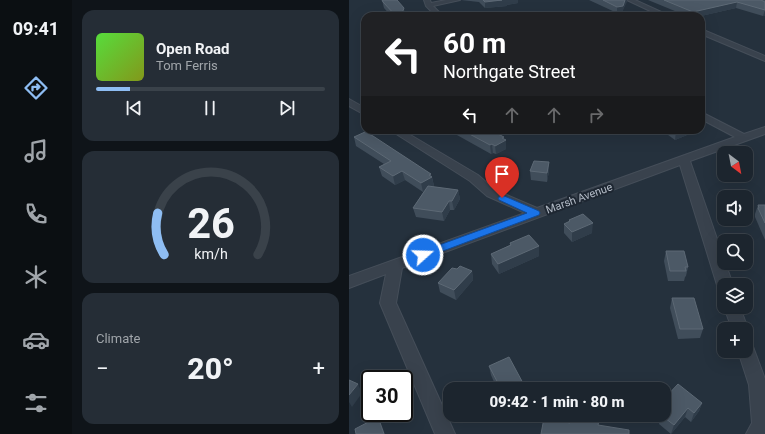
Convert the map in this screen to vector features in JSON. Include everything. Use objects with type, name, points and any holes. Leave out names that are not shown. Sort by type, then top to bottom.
[{"type":"street","points":[[428,2],[457,0]]},
{"type":"street","points":[[630,0],[658,12]]},
{"type":"street","points":[[428,2],[437,12]]},
{"type":"street","points":[[705,33],[765,59]]},
{"type":"street","points":[[349,102],[361,110]]},
{"type":"street","points":[[705,117],[744,138]]},
{"type":"street","name":"Marsh Avenue","points":[[349,282],[765,130]]},
{"type":"street","points":[[402,134],[474,178],[491,193],[536,213]]},
{"type":"street","points":[[684,160],[723,278]]},
{"type":"street","points":[[395,265],[388,302],[445,434]]},
{"type":"street","points":[[749,358],[758,385],[762,426],[756,434]]},
{"type":"building","points":[[382,0],[397,0],[404,8],[402,12],[392,12]]},
{"type":"building","points":[[483,0],[502,0],[485,2]]},
{"type":"building","points":[[603,0],[625,0],[623,6],[617,7]]},
{"type":"building","points":[[664,0],[761,0],[765,2],[765,10],[737,2],[693,12]]},
{"type":"building","points":[[361,134],[369,134],[373,136],[431,174],[429,175],[432,177],[421,183],[402,171],[393,176],[379,167],[391,161],[354,137]]},
{"type":"building","points":[[469,134],[498,134],[506,140],[495,146],[492,144],[490,145]]},
{"type":"building","points":[[534,161],[549,162],[547,173],[530,171]]},
{"type":"building","points":[[428,186],[458,190],[452,201],[449,201],[442,212],[413,208]]},
{"type":"building","points":[[758,205],[765,205],[765,223],[758,208]]},
{"type":"building","points":[[583,214],[593,223],[572,232],[564,224],[570,221],[569,220]]},
{"type":"building","points":[[529,235],[539,246],[498,264],[491,254],[511,245],[510,243]]},
{"type":"building","points":[[666,251],[684,251],[688,267],[685,267],[686,271],[670,271]]},
{"type":"building","points":[[460,266],[472,271],[454,290],[438,283],[452,268],[457,269]]},
{"type":"building","points":[[672,298],[694,298],[703,329],[680,329]]},
{"type":"building","points":[[509,357],[522,382],[497,382],[489,366]]},
{"type":"building","points":[[349,380],[358,384],[349,395]]},
{"type":"building","points":[[678,384],[702,403],[694,413],[688,408],[674,425],[670,422],[671,392]]},
{"type":"building","points":[[368,422],[380,422],[384,434],[356,434],[355,429]]},
{"type":"building","points":[[543,422],[599,422],[598,425],[629,430],[629,434],[541,434]]},
{"type":"route","points":[[423,255],[536,213],[502,198]]}]
